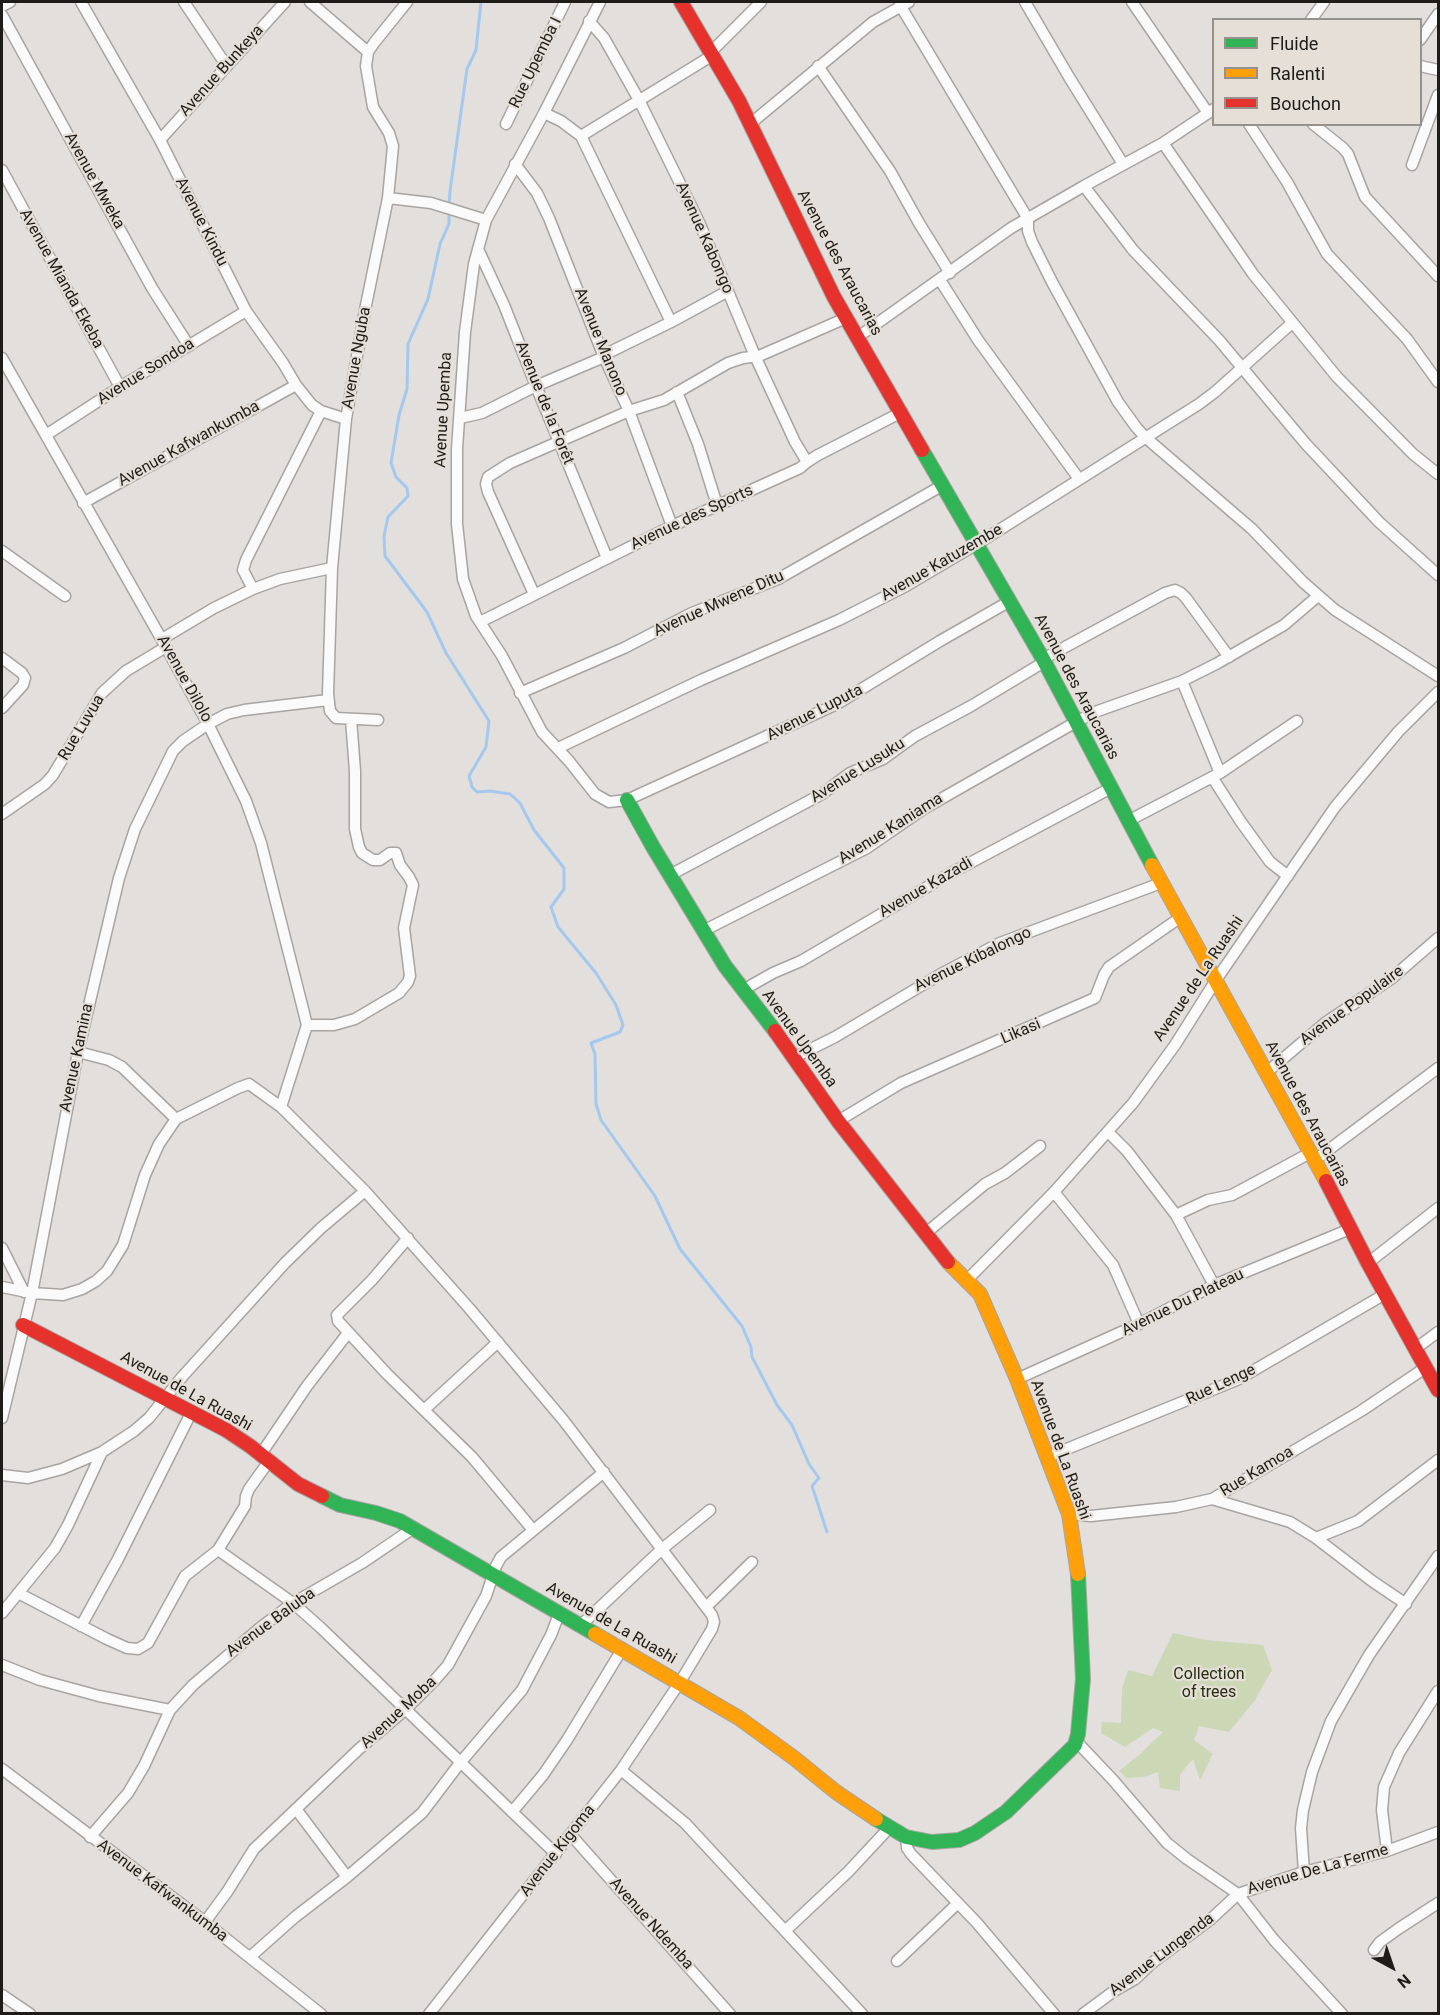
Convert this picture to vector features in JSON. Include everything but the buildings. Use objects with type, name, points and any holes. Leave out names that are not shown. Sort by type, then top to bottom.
[{"type":"street","points":[[2,6],[10,2]]},
{"type":"street","name":"Avenue Kindu","points":[[81,2],[160,140],[246,311],[312,405],[321,411],[346,419]]},
{"type":"street","points":[[184,2],[226,65]]},
{"type":"street","name":"Avenue Bunkeya","points":[[160,140],[285,2]]},
{"type":"street","points":[[310,2],[368,52],[392,18],[407,2]]},
{"type":"street","name":"Rue Upemba I","points":[[506,124],[566,2]]},
{"type":"street","name":"Avenue Upemba","points":[[600,2],[544,113],[486,220],[478,249],[465,332],[457,449],[457,524],[459,556],[469,598],[480,622],[502,656],[538,727],[595,794],[609,802]]},
{"type":"street","name":"Avenue des Araucarias","points":[[681,2],[750,124],[846,318],[1044,661],[1161,883],[1313,1156],[1384,1293],[1438,1390]]},
{"type":"street","points":[[581,136],[712,54],[761,2]]},
{"type":"street","points":[[1025,2],[1123,164]]},
{"type":"street","points":[[858,337],[1004,234],[1084,186],[1163,143],[1211,111],[1132,2]]},
{"type":"street","points":[[1312,18],[1324,2]]},
{"type":"street","points":[[750,124],[873,22],[905,3],[1028,219],[1028,231],[1032,242],[1118,402],[1145,437],[1259,536],[1318,596],[1335,610],[1438,676]]},
{"type":"street","points":[[1422,37],[1438,14]]},
{"type":"street","name":"Avenue Mweka","points":[[2,15],[152,288],[189,346]]},
{"type":"street","name":"Avenue Kabongo","points":[[590,21],[604,38],[639,100],[699,222],[755,356],[807,462]]},
{"type":"street","name":"Avenue Nguba","points":[[328,700],[332,567],[346,419],[388,198],[392,139],[378,117],[370,94],[366,66],[368,52]]},
{"type":"street","points":[[818,66],[890,171],[950,273]]},
{"type":"street","points":[[1422,66],[1438,70]]},
{"type":"street","points":[[1412,165],[1438,95]]},
{"type":"street","points":[[544,113],[561,121],[581,136],[672,322]]},
{"type":"street","points":[[1250,126],[1287,182],[1328,254],[1407,339],[1438,382]]},
{"type":"street","points":[[1316,126],[1348,154],[1365,197],[1438,276]]},
{"type":"street","points":[[1163,143],[1253,274],[1292,323],[1337,377],[1413,454],[1438,474]]},
{"type":"street","name":"Avenue Manono","points":[[515,164],[532,184],[543,204],[604,357],[629,411],[672,526]]},
{"type":"street","name":"Avenue Mianda Ekeba","points":[[2,170],[120,387]]},
{"type":"street","points":[[1084,186],[1133,250],[1219,340],[1305,443],[1395,537],[1438,575]]},
{"type":"street","points":[[388,198],[412,200],[486,220]]},
{"type":"street","name":"Avenue de la Forêt","points":[[478,249],[504,305],[607,558]]},
{"type":"street","points":[[940,280],[985,349],[1079,479]]},
{"type":"street","points":[[460,418],[482,413],[536,386],[604,357],[610,351],[672,322],[728,291]]},
{"type":"street","name":"Avenue Sondoa","points":[[46,435],[120,387],[246,311]]},
{"type":"street","points":[[534,594],[488,492],[486,481],[493,473],[510,463],[629,411],[655,404],[728,363],[755,356],[846,318]]},
{"type":"street","name":"Avenue Katuzembe","points":[[558,748],[701,680],[839,620],[906,586],[1199,404],[1215,393],[1292,323]]},
{"type":"street","name":"Avenue Dilolo","points":[[2,358],[164,643],[246,801],[255,824],[307,1025]]},
{"type":"street","name":"Avenue Kafwankumba","points":[[83,503],[296,385]]},
{"type":"street","points":[[677,392],[698,444],[717,505]]},
{"type":"street","points":[[253,589],[243,570],[246,561],[321,411]]},
{"type":"street","name":"Avenue des Sports","points":[[480,622],[672,526],[800,468],[807,462],[902,412]]},
{"type":"street","name":"Avenue Mwene Ditu","points":[[520,693],[624,648],[692,613],[778,579],[943,485]]},
{"type":"street","points":[[2,551],[65,596]]},
{"type":"street","name":"Rue Luvua","points":[[2,814],[45,784],[53,775],[102,693],[126,671],[213,608],[280,579],[332,567]]},
{"type":"street","name":"Avenue Lusuku","points":[[670,875],[822,794],[850,773],[883,759],[915,736],[1165,593],[1175,590],[1181,592],[1229,657]]},
{"type":"street","name":"Avenue Kaniama","points":[[702,931],[867,848],[925,808],[1095,712],[1182,681],[1229,657],[1284,625],[1318,596]]},
{"type":"street","name":"Avenue Luputa","points":[[609,802],[627,800],[837,704],[1010,601]]},
{"type":"street","points":[[2,658],[22,673],[25,678],[22,686],[2,708]]},
{"type":"street","points":[[1182,681],[1216,775],[1241,822],[1270,862],[1288,876]]},
{"type":"street","name":"Avenue de La Ruashi","points":[[23,1325],[226,1430],[298,1484],[347,1507],[400,1521],[621,1651],[680,1682],[739,1719],[794,1758],[836,1792],[889,1828],[906,1837],[942,1842],[968,1837],[1006,1812],[1077,1742],[1083,1678],[1080,1585],[1076,1547],[1068,1514],[1017,1379],[980,1294],[968,1280],[1054,1192],[1108,1132],[1175,1045],[1216,980],[1335,807],[1379,753],[1438,692]]},
{"type":"street","points":[[328,700],[331,714],[334,717],[378,720]]},
{"type":"street","name":"Avenue Kamina","points":[[2,1418],[5,1383],[23,1325],[78,1052],[119,878],[135,829],[173,751],[183,741],[208,724],[227,714],[244,710],[328,700]]},
{"type":"street","points":[[281,1107],[307,1025],[334,1026],[355,1019],[399,993],[410,976],[404,928],[412,885],[396,853],[390,853],[380,860],[373,860],[362,854],[359,847],[355,829],[355,771],[351,718]]},
{"type":"street","points":[[1128,821],[1216,775],[1297,721]]},
{"type":"street","name":"Avenue Kazadi","points":[[743,990],[801,961],[951,873],[1111,788]]},
{"type":"street","name":"Avenue Upemba","points":[[627,800],[702,931],[725,966],[795,1057],[838,1121],[951,1266],[968,1280]]},
{"type":"street","name":"Avenue Kibalongo","points":[[795,1057],[1000,943],[1161,883]]},
{"type":"street","name":"Likasi","points":[[838,1121],[901,1083],[1095,998],[1109,967],[1181,917]]},
{"type":"street","name":"Avenue Populaire","points":[[1266,1073],[1325,1023],[1392,978],[1438,938]]},
{"type":"street","points":[[78,1052],[109,1060],[122,1067],[176,1119]]},
{"type":"street","points":[[1176,1215],[1208,1200],[1232,1195],[1313,1156],[1438,1068]]},
{"type":"street","points":[[2,1287],[63,1295],[82,1289],[96,1281],[107,1271],[123,1245],[145,1175],[159,1144],[176,1119],[249,1084],[281,1107],[365,1191],[408,1238],[533,1382],[706,1607],[752,1562]]},
{"type":"street","points":[[1108,1132],[1127,1151],[1176,1215],[1214,1285]]},
{"type":"street","points":[[926,1233],[985,1184],[1005,1173],[1040,1146]]},
{"type":"street","points":[[2,1475],[28,1478],[74,1465],[102,1452],[134,1431],[150,1418],[182,1377],[285,1263],[321,1228],[365,1191]]},
{"type":"street","points":[[1054,1192],[1113,1265],[1139,1324]]},
{"type":"street","points":[[1368,1263],[1438,1208]]},
{"type":"street","name":"Avenue Du Plateau","points":[[1017,1379],[1139,1324],[1214,1285],[1350,1229]]},
{"type":"street","points":[[408,1238],[338,1315],[338,1320],[387,1374],[472,1457],[533,1530]]},
{"type":"street","points":[[2,1248],[28,1292]]},
{"type":"street","name":"Rue Lenge","points":[[1047,1456],[1239,1379],[1384,1293]]},
{"type":"street","points":[[1415,1349],[1438,1332]]},
{"type":"street","points":[[18,1593],[127,1648],[138,1649],[148,1643],[185,1576],[218,1550],[245,1506],[246,1496],[265,1458],[307,1386],[348,1333]]},
{"type":"street","points":[[425,1409],[498,1342]]},
{"type":"street","name":"Rue Kamoa","points":[[1068,1514],[1091,1516],[1176,1507],[1212,1499],[1361,1411],[1425,1368]]},
{"type":"street","points":[[81,1626],[118,1559],[192,1412]]},
{"type":"street","points":[[2,1612],[55,1548],[102,1452]]},
{"type":"street","points":[[1316,1538],[1358,1521],[1438,1460]]},
{"type":"street","name":"Avenue Moba","points":[[205,1922],[224,1897],[254,1849],[359,1749],[406,1708],[448,1665],[486,1596],[501,1557],[604,1473]]},
{"type":"street","points":[[1212,1499],[1280,1518],[1299,1527],[1406,1604]]},
{"type":"street","points":[[580,1626],[662,1549],[710,1510]]},
{"type":"street","name":"Avenue Baluba","points":[[90,1837],[128,1793],[144,1766],[170,1710],[193,1684],[293,1603],[362,1563],[412,1529]]},
{"type":"street","points":[[218,1550],[293,1603],[406,1708],[556,1854]]},
{"type":"street","points":[[1304,1872],[1303,1810],[1311,1773],[1320,1748],[1349,1687],[1438,1556]]},
{"type":"street","name":"Avenue Kigoma","points":[[429,2013],[621,1770],[680,1682],[713,1625],[712,1615],[706,1607]]},
{"type":"street","points":[[250,1957],[422,1813],[460,1763],[522,1690],[551,1635],[559,1614]]},
{"type":"street","points":[[512,1812],[543,1775],[567,1740],[621,1651]]},
{"type":"street","points":[[2,1665],[40,1680],[99,1696],[170,1710]]},
{"type":"street","points":[[1387,1851],[1382,1810],[1384,1787],[1399,1753],[1438,1691]]},
{"type":"street","name":"Avenue De La Ferme","points":[[1077,1742],[1167,1843],[1238,1894],[1304,1872],[1387,1851],[1438,1835]]},
{"type":"street","name":"Avenue Kafwankumba","points":[[2,1769],[205,1922],[321,2013]]},
{"type":"street","points":[[621,1770],[685,1823],[862,2013]]},
{"type":"street","points":[[296,1809],[347,1877]]},
{"type":"street","points":[[786,1931],[848,1872],[889,1828]]},
{"type":"street","name":"Avenue Ndemba","points":[[571,1835],[730,2013]]},
{"type":"street","points":[[906,1837],[907,1848],[911,1854],[1009,1959],[1054,2013]]},
{"type":"street","points":[[1238,1894],[1274,1940],[1342,2013]]},
{"type":"street","name":"Avenue Lungenda","points":[[1083,2013],[1135,1979],[1152,1963],[1211,1919],[1238,1894]]},
{"type":"street","points":[[1374,1950],[1380,1942],[1438,1903]]},
{"type":"street","points":[[897,1961],[958,1904]]},
{"type":"street","points":[[2,1995],[30,2013]]},
{"type":"street","points":[[844,2013],[853,2004]]},
{"type":"green space","name":"Collection of trees","points":[[1173,1633],[1205,1640],[1263,1645],[1272,1670],[1255,1700],[1229,1732],[1199,1726],[1194,1740],[1213,1754],[1200,1780],[1193,1759],[1180,1774],[1180,1791],[1160,1788],[1158,1772],[1144,1777],[1127,1778],[1119,1771],[1163,1732],[1153,1728],[1125,1747],[1101,1733],[1102,1722],[1121,1723],[1122,1689],[1128,1670],[1152,1676]]},
{"type":"waterway","points":[[449,206],[467,69],[476,50],[481,2]]},
{"type":"waterway","points":[[449,212],[449,224],[440,244],[428,299],[408,344],[407,389],[399,415],[391,463],[396,477],[407,488],[408,496],[388,517],[384,536],[385,556],[427,612],[446,653],[489,721],[486,747],[469,776],[472,787],[477,792],[510,794],[520,803],[534,830],[564,868],[564,889],[551,907],[558,927],[596,973],[616,1005],[623,1025],[620,1032],[591,1043],[595,1054],[596,1104],[601,1120],[655,1196],[680,1249],[742,1326],[751,1347],[752,1357],[777,1405],[792,1425],[809,1464],[819,1478],[812,1486],[827,1532]]},
{"type":"traffic: fast","points":[[922,450],[1043,659],[1152,865]]},
{"type":"traffic: fast","points":[[627,800],[725,966],[775,1031]]},
{"type":"traffic: fast","points":[[322,1496],[340,1505],[400,1521],[595,1634]]},
{"type":"traffic: fast","points":[[876,1819],[906,1837],[932,1842],[959,1840],[975,1833],[1006,1812],[1075,1745],[1083,1679],[1078,1574]]},
{"type":"traffic: slow","points":[[1152,865],[1326,1181]]},
{"type":"traffic: slow","points":[[948,1262],[980,1294],[1017,1379],[1069,1514],[1078,1574]]},
{"type":"traffic: slow","points":[[595,1634],[739,1718],[836,1792],[876,1819]]},
{"type":"traffic: jam","points":[[681,2],[739,101],[834,297],[922,450]]},
{"type":"traffic: jam","points":[[775,1031],[838,1121],[948,1262]]},
{"type":"traffic: jam","points":[[1326,1181],[1438,1390]]},
{"type":"traffic: jam","points":[[23,1325],[226,1430],[298,1484],[322,1496]]}]
